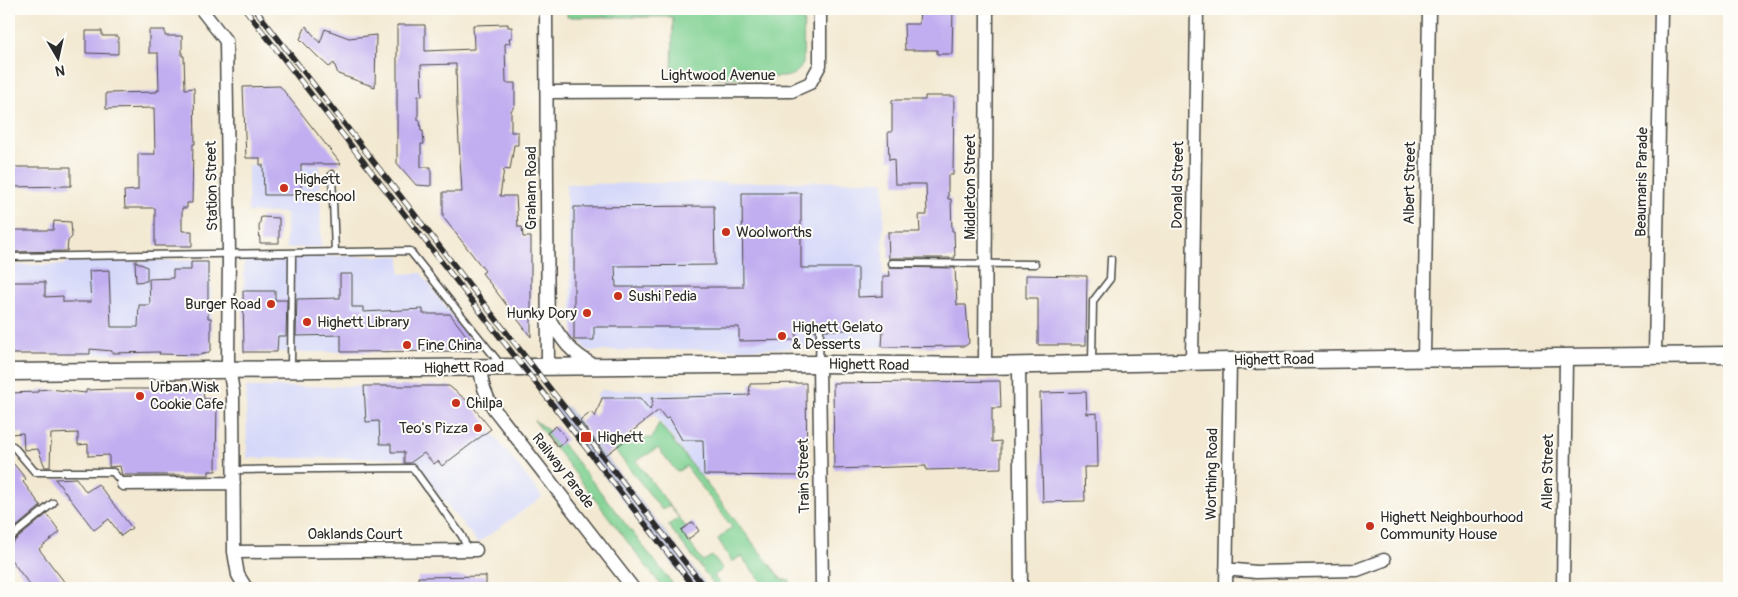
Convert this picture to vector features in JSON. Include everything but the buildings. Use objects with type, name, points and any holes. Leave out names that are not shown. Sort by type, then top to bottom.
[{"type":"street","name":"Station Street","points":[[201,9],[226,41],[229,254],[228,362],[233,392],[234,552],[236,569],[246,588]]},
{"type":"street","name":"Graham Road","points":[[546,9],[548,366]]},
{"type":"street","name":"Lightwood Avenue","points":[[547,92],[792,91],[810,83],[820,64],[820,9]]},
{"type":"street","name":"Middleton Street","points":[[985,366],[987,9]]},
{"type":"street","name":"Donald Street","points":[[1192,361],[1197,9]]},
{"type":"street","name":"Albert Street","points":[[1424,358],[1429,9]]},
{"type":"street","name":"Beaumaris Parade","points":[[1655,356],[1661,9]]},
{"type":"street","points":[[548,317],[566,346],[577,356],[595,366]]},
{"type":"street","name":"Highett Road","points":[[9,372],[819,364],[985,366],[1192,361],[1729,355]]},
{"type":"street","name":"Allen Street","points":[[1562,588],[1566,357]]},
{"type":"street","name":"Worthing Road","points":[[1226,588],[1230,361]]},
{"type":"street","name":"Train Street","points":[[819,364],[822,588]]},
{"type":"street","points":[[1019,365],[1021,588]]},
{"type":"street","name":"Railway Parade","points":[[480,368],[481,383],[494,409],[633,588]]},
{"type":"street","points":[[123,484],[234,476]]},
{"type":"street","name":"Oaklands Court","points":[[234,552],[472,550]]},
{"type":"street","points":[[1226,569],[1256,572],[1357,570],[1384,560]]},
{"type":"lane","points":[[332,174],[335,252]]},
{"type":"lane","points":[[9,257],[410,251],[504,368]]},
{"type":"lane","points":[[291,370],[292,253]]},
{"type":"lane","points":[[1092,363],[1093,301],[1110,280],[1111,259]]},
{"type":"lane","points":[[892,263],[1036,264]]},
{"type":"lane","points":[[819,364],[820,330]]},
{"type":"lane","points":[[12,446],[35,472],[113,472],[123,484]]},
{"type":"lane","points":[[234,476],[413,468],[472,550]]},
{"type":"lane","points":[[9,539],[53,503]]},
{"type":"shaded area","name":"Highett Preschool","points":[[248,165],[320,165],[321,247],[286,248],[286,213],[248,212]]},
{"type":"shaded area","name":"Woolworths","points":[[884,181],[882,347],[587,351],[573,330],[566,184]]},
{"type":"shaded area","points":[[244,256],[400,256],[400,274],[421,273],[474,346],[472,351],[244,352]]},
{"type":"shaded area","points":[[211,260],[211,349],[208,353],[201,355],[149,352],[9,354],[9,265],[63,265],[66,262]]},
{"type":"shaded area","points":[[246,387],[403,387],[481,418],[542,497],[478,543],[409,458],[247,458]]},
{"type":"shaded area","points":[[602,390],[749,390],[748,476],[701,476],[654,414],[601,402],[596,395]]},
{"type":"shaded area","points":[[546,402],[568,407],[709,588],[691,588]]},
{"type":"green space","points":[[567,9],[804,9],[803,64],[796,73],[785,77],[672,78],[673,17],[567,17]]},
{"type":"green space","points":[[534,420],[549,431],[547,433],[558,446],[562,443],[676,588],[663,588]]},
{"type":"green space","points":[[659,423],[782,580],[790,580],[790,588],[766,588],[741,556],[732,562],[718,539],[732,527],[686,466],[677,472],[658,448],[636,461],[686,527],[681,531],[703,561],[712,556],[723,569],[714,576],[723,588],[717,588],[668,525],[679,518],[669,505],[662,510],[614,449],[627,439],[652,438]]},
{"type":"railway","points":[[245,9],[695,588]]},
{"type":"railway","points":[[255,9],[705,588]]},
{"type":"place","name":"Highett Preschool","points":[[284,188]]},
{"type":"place","name":"Woolworths","points":[[726,232]]},
{"type":"place","name":"Sushi Pedia","points":[[618,296]]},
{"type":"place","name":"Burger Road","points":[[271,304]]},
{"type":"place","name":"Hunky Dory","points":[[587,313]]},
{"type":"place","name":"Highett Library","points":[[307,322]]},
{"type":"place","name":"Highett Gelato & Desserts","points":[[782,336]]},
{"type":"place","name":"Fine China","points":[[407,345]]},
{"type":"place","name":"Urban Wisk Cookie Cafe","points":[[140,396]]},
{"type":"place","name":"Chilpa","points":[[456,403]]},
{"type":"place","name":"Teo's Pizza","points":[[478,428]]},
{"type":"place","name":"Highett","points":[[586,437]]},
{"type":"place","name":"Highett Neighbourhood Community House","points":[[1370,526]]}]
